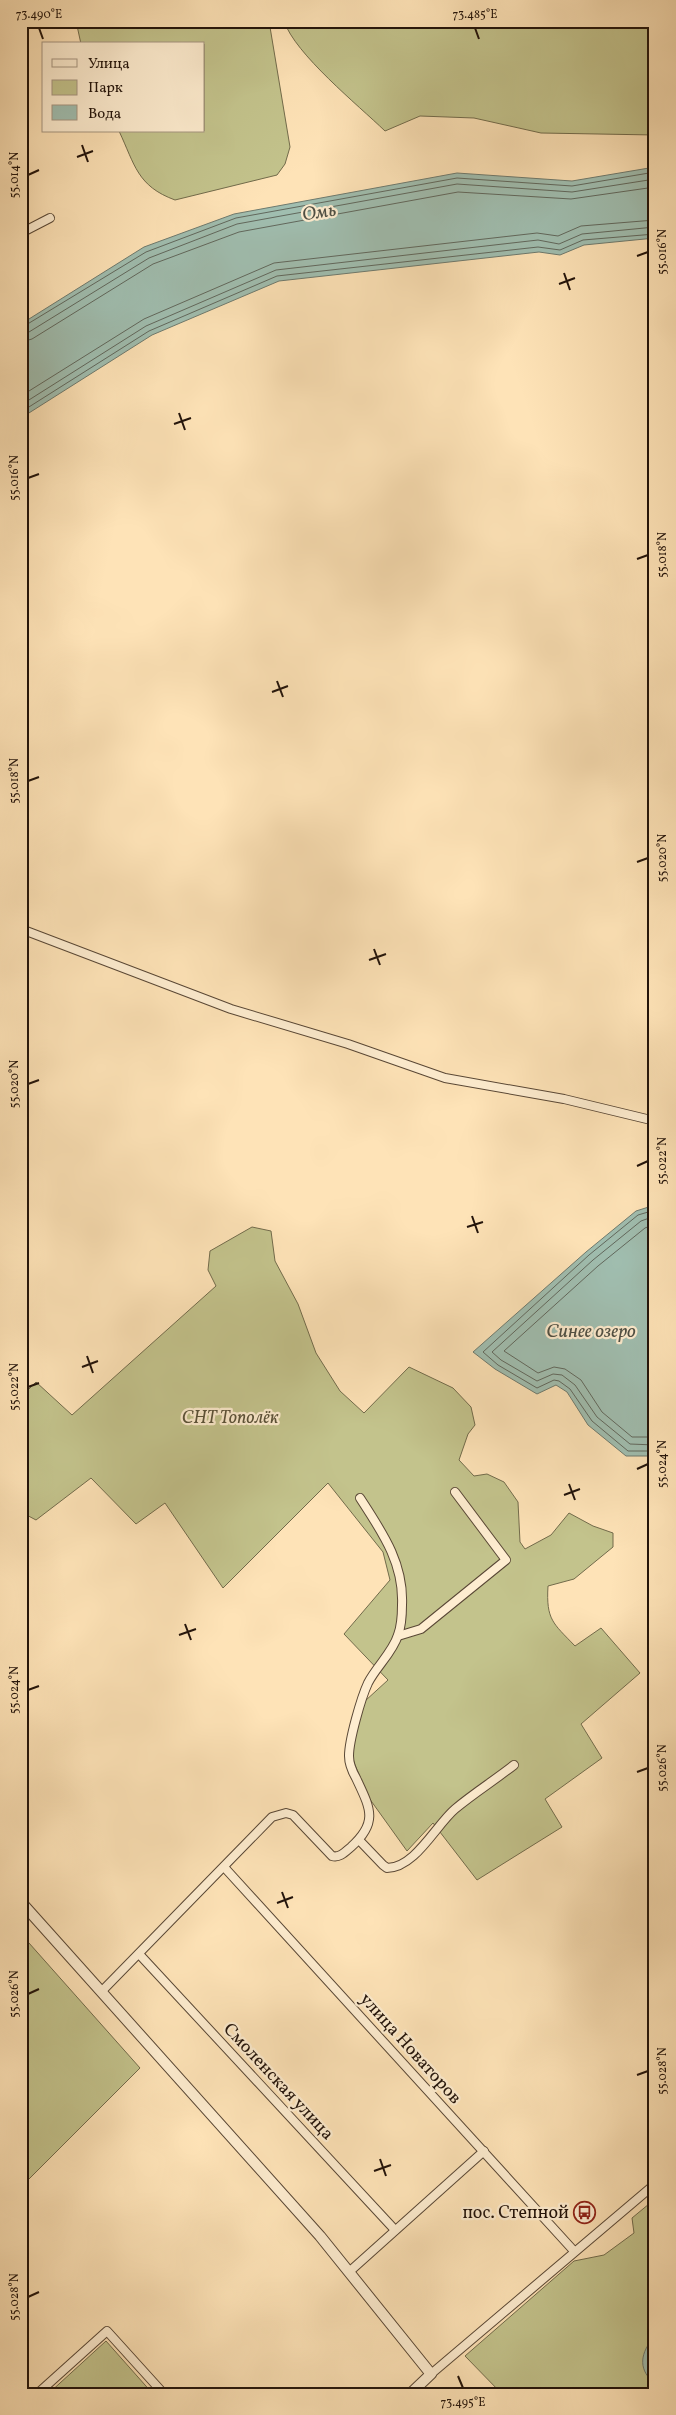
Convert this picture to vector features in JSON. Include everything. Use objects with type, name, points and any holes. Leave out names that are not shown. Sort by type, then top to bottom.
[{"type":"street","points":[[21,233],[50,218]]},
{"type":"street","points":[[21,928],[231,1010],[348,1044],[445,1078],[564,1099],[655,1121]]},
{"type":"street","points":[[398,1636],[421,1629],[506,1560],[455,1492]]},
{"type":"street","points":[[102,1992],[272,1817],[279,1814],[293,1815],[332,1856],[342,1855],[366,1832],[370,1814],[350,1766],[348,1754],[368,1683],[398,1636],[402,1605],[401,1579],[396,1560],[385,1537],[360,1498]]},
{"type":"street","points":[[359,1840],[387,1868],[400,1866],[414,1854],[454,1810],[514,1765]]},
{"type":"street","name":"улица Новаторов","points":[[224,1867],[574,2251]]},
{"type":"street","points":[[21,1902],[320,2236],[431,2374]]},
{"type":"street","name":"Смоленская улица","points":[[138,1954],[395,2230]]},
{"type":"street","points":[[349,2272],[484,2151]]},
{"type":"street","points":[[410,2394],[574,2251],[655,2184]]},
{"type":"street","points":[[37,2394],[107,2331],[164,2394]]},
{"type":"green space","points":[[76,21],[269,21],[290,147],[285,164],[277,175],[175,200],[162,194],[152,188],[139,173],[119,132],[205,132],[205,42],[81,42]]},
{"type":"green space","points":[[284,21],[655,21],[655,135],[541,133],[474,118],[420,116],[385,131],[328,79],[290,34]]},
{"type":"green space","name":"СНТ Тополёк","points":[[252,1227],[271,1231],[275,1261],[298,1304],[316,1353],[340,1391],[364,1413],[409,1367],[453,1388],[471,1407],[475,1425],[468,1434],[459,1460],[474,1476],[487,1474],[504,1482],[518,1502],[520,1542],[525,1549],[551,1535],[569,1513],[593,1526],[613,1533],[613,1547],[574,1579],[548,1586],[548,1606],[556,1626],[575,1646],[601,1628],[640,1673],[581,1724],[602,1758],[545,1799],[562,1827],[477,1880],[433,1823],[407,1851],[369,1798],[350,1753],[365,1701],[388,1680],[344,1634],[390,1580],[383,1552],[328,1483],[223,1588],[165,1503],[136,1524],[91,1478],[36,1520],[21,1512],[21,1397],[36,1382],[72,1415],[216,1286],[208,1270],[210,1251]]},
{"type":"green space","points":[[21,1934],[140,2068],[21,2187]]},
{"type":"green space","points":[[655,2199],[655,2394],[502,2394],[465,2356],[574,2261],[604,2255],[634,2233],[632,2218]]},
{"type":"green space","points":[[106,2341],[153,2394],[48,2394]]},
{"type":"water","name":"Омь","points":[[655,167],[655,238],[584,245],[560,255],[539,252],[279,281],[152,335],[21,418],[21,324],[144,247],[234,214],[457,173],[572,181]]},
{"type":"water","name":"Синее озеро","points":[[655,1205],[655,1456],[626,1456],[588,1425],[567,1392],[556,1385],[537,1394],[495,1369],[473,1352],[586,1252],[636,1211]]},
{"type":"water","points":[[655,2336],[655,2379],[650,2379],[644,2368],[643,2357],[647,2346]]},
{"type":"place","name":"пос. Степной","points":[[585,2213]]}]
